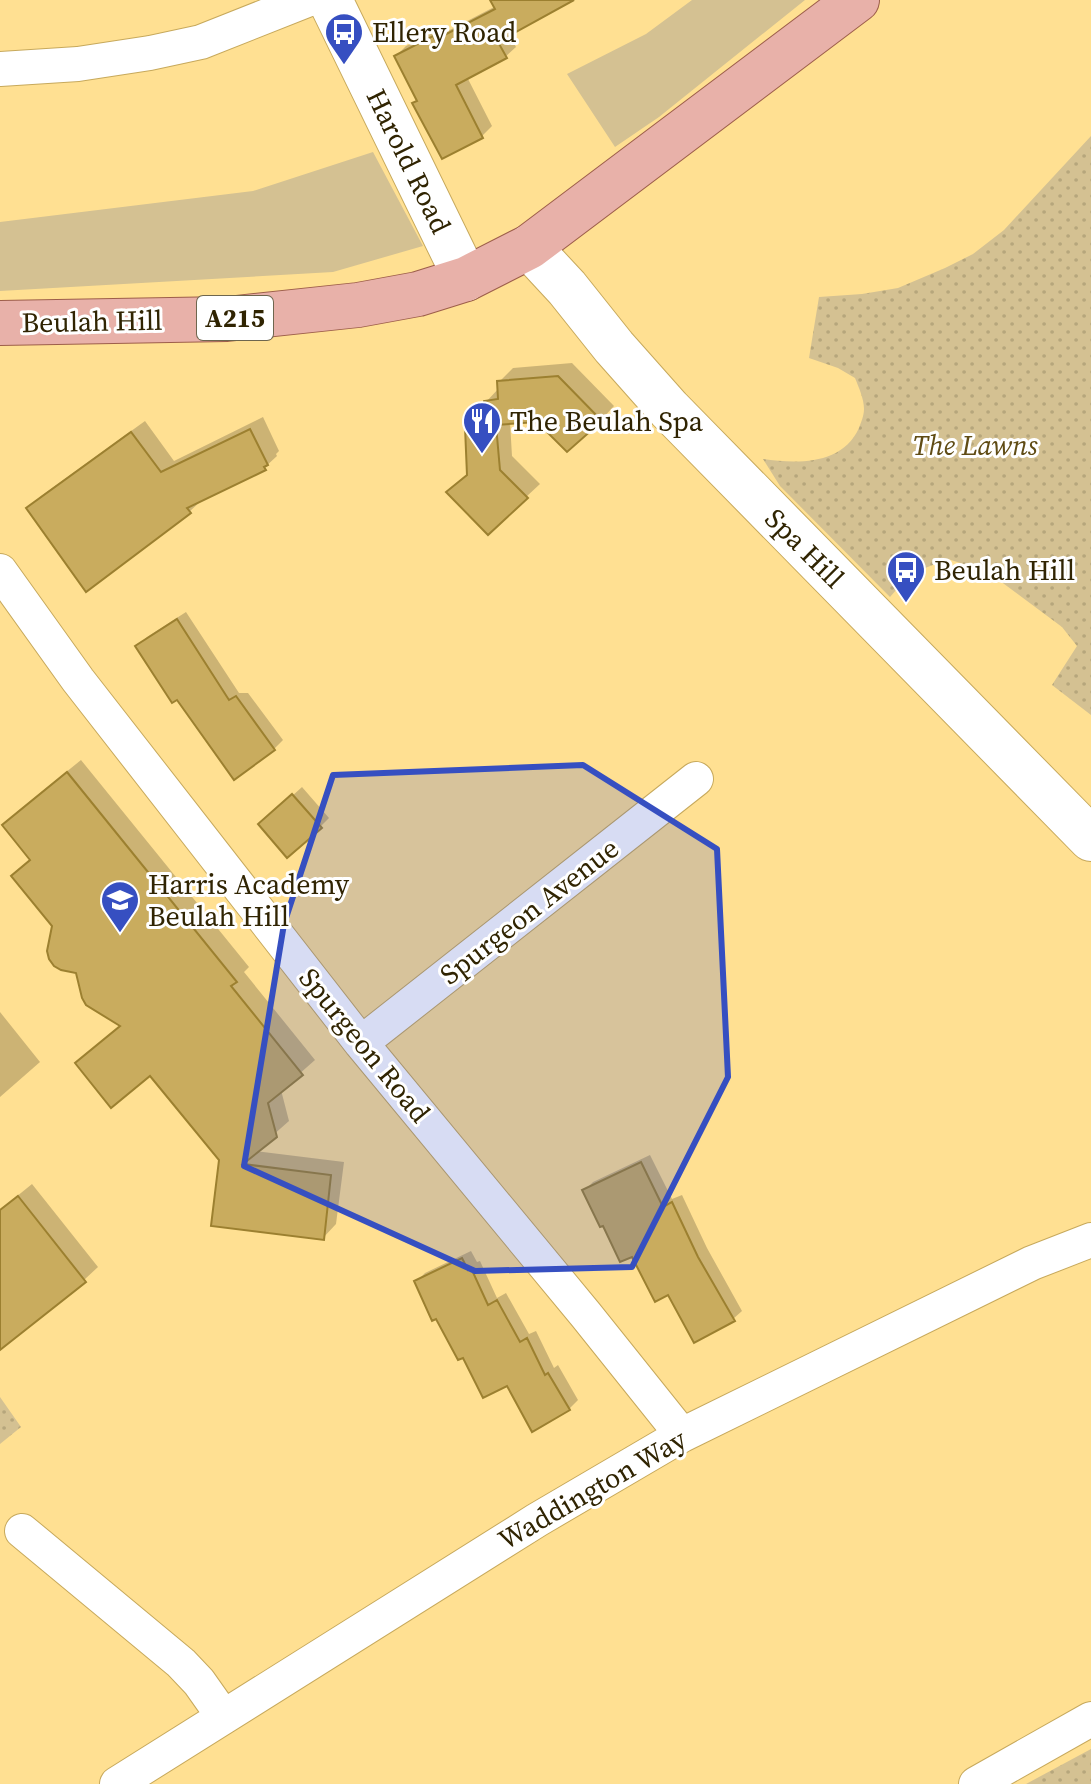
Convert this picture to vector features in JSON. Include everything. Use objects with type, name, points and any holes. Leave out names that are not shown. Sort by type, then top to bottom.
[{"type":"main road","name":"Beulah Hill","points":[[0,323],[227,319],[358,305],[418,294],[466,279],[529,247],[857,0]]},
{"type":"street","points":[[0,69],[78,64],[201,42],[307,0]]},
{"type":"street","name":"Harold Road","points":[[330,0],[466,279]]},
{"type":"street","name":"Spa Hill","points":[[529,247],[669,409],[1091,839]]},
{"type":"street","name":"Spurgeon Road","points":[[0,571],[78,680],[361,1043],[682,1435]]},
{"type":"street","name":"Spurgeon Avenue","points":[[361,1043],[696,779]]},
{"type":"street","name":"Waddington Way","points":[[117,1784],[537,1520],[682,1435],[1032,1263],[1091,1240]]},
{"type":"street","points":[[22,1531],[181,1663],[223,1716]]},
{"type":"street","points":[[976,1784],[1091,1719]]},
{"type":"highlighted area","points":[[583,765],[717,849],[728,1077],[632,1267],[475,1271],[244,1166],[284,924],[333,775]]},
{"type":"green space","points":[[692,0],[805,0],[659,117],[615,147],[567,74],[646,34]]},
{"type":"green space","name":"The Lawns","points":[[1091,136],[1091,715],[1052,685],[1077,646],[1062,627],[988,572],[948,559],[910,574],[890,597],[780,486],[763,459],[818,459],[842,449],[859,428],[864,405],[855,378],[809,358],[819,297],[898,288],[973,254],[1004,230]]},
{"type":"green space","points":[[373,152],[423,246],[333,272],[0,291],[0,222],[253,191]]},
{"type":"green space","points":[[0,1397],[21,1427],[0,1444]]},
{"type":"green space","points":[[1091,1749],[1091,1784],[1026,1784]]},
{"type":"building","points":[[490,0],[574,0],[498,42],[507,58],[456,85],[483,138],[442,159],[412,103],[417,101],[394,56],[433,36],[435,40],[495,9]]},
{"type":"building","name":"The Beulah Spa","points":[[558,376],[602,421],[567,452],[537,422],[496,425],[500,470],[528,498],[488,535],[446,492],[467,475],[465,427],[483,426],[484,401],[498,399],[497,381]]},
{"type":"building","points":[[250,429],[268,465],[264,467],[266,470],[187,508],[191,513],[86,592],[26,508],[131,432],[161,472]]},
{"type":"building","points":[[177,619],[229,700],[236,696],[275,750],[234,780],[177,700],[172,703],[135,646]]},
{"type":"building","points":[[67,772],[237,982],[231,986],[303,1075],[268,1103],[277,1137],[243,1164],[331,1175],[324,1240],[211,1226],[219,1160],[150,1076],[111,1108],[75,1063],[120,1026],[86,1005],[76,973],[61,970],[49,959],[47,951],[52,926],[11,876],[30,860],[2,825]]},
{"type":"building","points":[[292,794],[322,828],[287,858],[258,824]]},
{"type":"building","points":[[641,1162],[663,1207],[672,1202],[698,1257],[735,1321],[694,1343],[668,1295],[655,1302],[632,1257],[620,1262],[582,1190]]},
{"type":"building","points":[[18,1196],[86,1282],[0,1350],[0,1210]]},
{"type":"building","points":[[462,1258],[468,1270],[471,1268],[488,1305],[497,1300],[520,1342],[527,1338],[545,1375],[548,1373],[570,1410],[532,1432],[507,1386],[483,1398],[463,1358],[458,1360],[436,1319],[432,1321],[414,1281]]},
{"type":"place","name":"Ellery Road","points":[[344,66]]},
{"type":"place","name":"The Beulah Spa","points":[[482,455]]},
{"type":"place","name":"Beulah Hill","points":[[906,604]]},
{"type":"place","name":"Harris Academy Beulah Hill","points":[[120,934]]}]
